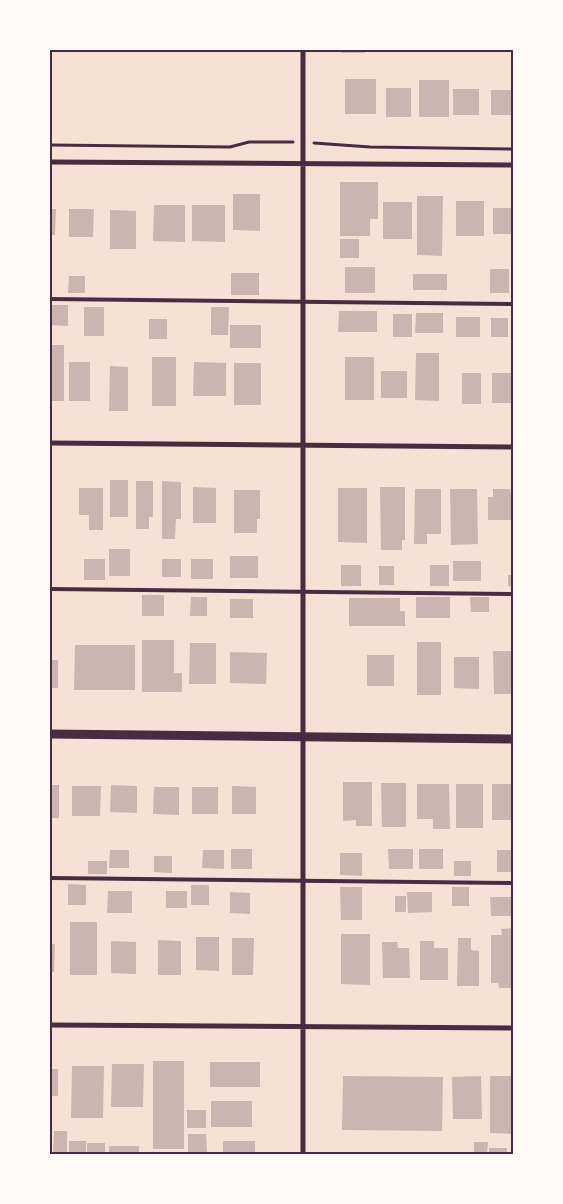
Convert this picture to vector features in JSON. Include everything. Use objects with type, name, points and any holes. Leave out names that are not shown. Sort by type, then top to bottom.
[{"type":"street","points":[[302,1154],[303,50]]},
{"type":"street","points":[[50,162],[513,165]]},
{"type":"street","points":[[50,443],[513,447]]},
{"type":"street","points":[[50,734],[513,739]]},
{"type":"street","points":[[50,1025],[513,1028]]},
{"type":"lane","points":[[50,299],[513,304]]},
{"type":"lane","points":[[50,589],[513,594]]},
{"type":"lane","points":[[50,878],[513,883]]},
{"type":"path","points":[[50,145],[230,147],[249,142],[303,142],[370,147],[513,149]]},
{"type":"building","points":[[341,50],[365,50],[365,53],[341,53]]},
{"type":"building","points":[[345,79],[376,79],[376,114],[345,114]]},
{"type":"building","points":[[419,80],[449,80],[449,117],[419,117]]},
{"type":"building","points":[[386,88],[411,88],[411,117],[386,117]]},
{"type":"building","points":[[453,89],[479,89],[479,115],[453,115]]},
{"type":"building","points":[[491,90],[513,90],[513,115],[491,115]]},
{"type":"building","points":[[340,182],[378,182],[378,219],[370,219],[370,236],[340,236]]},
{"type":"building","points":[[233,194],[260,194],[260,231],[233,230]]},
{"type":"building","points":[[417,196],[443,196],[442,256],[417,255]]},
{"type":"building","points":[[456,201],[484,201],[484,236],[456,236]]},
{"type":"building","points":[[383,202],[412,202],[412,239],[383,239]]},
{"type":"building","points":[[154,205],[185,205],[185,242],[153,241]]},
{"type":"building","points":[[192,205],[225,205],[225,242],[192,241]]},
{"type":"building","points":[[493,208],[513,208],[513,234],[493,234]]},
{"type":"building","points":[[50,209],[56,209],[55,235],[50,235]]},
{"type":"building","points":[[69,209],[94,209],[93,237],[69,237]]},
{"type":"building","points":[[110,210],[136,211],[136,249],[110,249]]},
{"type":"building","points":[[340,239],[359,239],[359,258],[340,258]]},
{"type":"building","points":[[345,267],[375,267],[375,293],[345,293]]},
{"type":"building","points":[[490,269],[509,269],[509,293],[490,293]]},
{"type":"building","points":[[231,273],[259,273],[259,295],[231,295]]},
{"type":"building","points":[[413,274],[447,274],[447,290],[413,290]]},
{"type":"building","points":[[69,276],[85,276],[85,293],[68,293]]},
{"type":"building","points":[[50,305],[68,305],[68,326],[50,325]]},
{"type":"building","points":[[84,307],[104,307],[104,336],[84,336]]},
{"type":"building","points":[[211,307],[229,307],[228,335],[211,335]]},
{"type":"building","points":[[339,311],[377,311],[377,332],[338,332]]},
{"type":"building","points":[[416,313],[443,313],[443,333],[415,333]]},
{"type":"building","points":[[393,314],[412,314],[412,337],[393,337]]},
{"type":"building","points":[[456,317],[480,317],[480,337],[456,337]]},
{"type":"building","points":[[491,318],[508,318],[508,337],[491,337]]},
{"type":"building","points":[[149,319],[167,319],[167,339],[149,339]]},
{"type":"building","points":[[230,325],[261,325],[261,348],[230,348]]},
{"type":"building","points":[[50,345],[64,345],[64,401],[50,401]]},
{"type":"building","points":[[416,353],[439,353],[439,401],[415,400]]},
{"type":"building","points":[[152,357],[176,357],[176,406],[152,406]]},
{"type":"building","points":[[345,357],[374,357],[374,400],[345,400]]},
{"type":"building","points":[[69,362],[90,362],[90,401],[69,401]]},
{"type":"building","points":[[194,362],[226,363],[226,396],[193,396]]},
{"type":"building","points":[[234,363],[261,363],[261,405],[234,405]]},
{"type":"building","points":[[110,366],[128,367],[128,411],[109,411]]},
{"type":"building","points":[[381,371],[407,371],[407,398],[381,398]]},
{"type":"building","points":[[462,373],[481,373],[481,404],[462,404]]},
{"type":"building","points":[[492,373],[513,373],[513,403],[492,403]]},
{"type":"building","points":[[110,480],[128,480],[128,517],[110,517]]},
{"type":"building","points":[[136,481],[153,481],[153,517],[149,517],[149,529],[136,529]]},
{"type":"building","points":[[162,481],[181,482],[181,519],[176,519],[175,539],[162,539]]},
{"type":"building","points":[[193,487],[216,488],[216,523],[193,523]]},
{"type":"building","points":[[380,487],[405,487],[405,540],[402,540],[402,550],[381,550]]},
{"type":"building","points":[[79,488],[103,488],[103,530],[89,530],[89,515],[79,515]]},
{"type":"building","points":[[338,488],[367,488],[367,543],[338,542]]},
{"type":"building","points":[[415,489],[441,489],[441,534],[427,534],[427,544],[414,544]]},
{"type":"building","points":[[450,489],[477,489],[478,544],[451,545]]},
{"type":"building","points":[[493,489],[510,489],[511,496],[513,496],[513,520],[488,520],[488,497],[493,497]]},
{"type":"building","points":[[234,490],[260,490],[260,519],[257,519],[257,533],[234,533]]},
{"type":"building","points":[[109,549],[130,549],[130,576],[109,576]]},
{"type":"building","points":[[230,556],[258,556],[258,578],[230,578]]},
{"type":"building","points":[[84,559],[105,559],[105,580],[84,580]]},
{"type":"building","points":[[162,559],[181,559],[181,577],[162,577]]},
{"type":"building","points":[[191,559],[213,559],[213,579],[191,579]]},
{"type":"building","points":[[453,561],[481,561],[481,581],[453,581]]},
{"type":"building","points":[[341,565],[361,565],[361,586],[341,586]]},
{"type":"building","points":[[430,565],[449,565],[449,586],[430,586]]},
{"type":"building","points":[[379,566],[394,566],[394,585],[379,585]]},
{"type":"building","points":[[508,575],[513,575],[513,587],[508,586]]},
{"type":"building","points":[[142,595],[164,595],[164,616],[142,616]]},
{"type":"building","points":[[191,597],[207,597],[207,616],[190,616]]},
{"type":"building","points":[[416,597],[450,597],[450,618],[416,618]]},
{"type":"building","points":[[470,597],[489,597],[489,612],[471,612]]},
{"type":"building","points":[[349,598],[400,598],[400,611],[405,611],[405,626],[349,626]]},
{"type":"building","points":[[230,599],[253,599],[253,618],[230,618]]},
{"type":"building","points":[[142,640],[174,640],[174,673],[182,673],[182,692],[142,692]]},
{"type":"building","points":[[417,642],[441,642],[441,695],[417,695]]},
{"type":"building","points":[[190,643],[216,643],[216,684],[189,684]]},
{"type":"building","points":[[75,645],[135,645],[135,690],[74,690]]},
{"type":"building","points":[[493,651],[513,651],[513,694],[494,694]]},
{"type":"building","points":[[230,652],[267,653],[266,684],[230,683]]},
{"type":"building","points":[[367,655],[394,655],[394,686],[367,686]]},
{"type":"building","points":[[454,657],[479,657],[479,689],[454,688]]},
{"type":"building","points":[[50,660],[58,660],[58,688],[50,688]]},
{"type":"building","points":[[343,782],[372,782],[372,826],[356,826],[356,820],[343,821]]},
{"type":"building","points":[[381,783],[406,783],[406,827],[382,827]]},
{"type":"building","points":[[417,784],[449,784],[450,829],[433,829],[433,819],[417,819]]},
{"type":"building","points":[[456,784],[483,784],[483,828],[456,828]]},
{"type":"building","points":[[492,784],[513,784],[513,820],[492,820]]},
{"type":"building","points":[[50,785],[59,785],[59,818],[50,818]]},
{"type":"building","points":[[111,785],[137,786],[137,813],[110,812]]},
{"type":"building","points":[[72,786],[101,786],[100,816],[72,816]]},
{"type":"building","points":[[232,786],[256,787],[256,814],[232,814]]},
{"type":"building","points":[[154,787],[179,787],[179,815],[153,814]]},
{"type":"building","points":[[192,787],[218,787],[218,814],[192,814]]},
{"type":"building","points":[[231,849],[252,849],[252,869],[231,869]]},
{"type":"building","points":[[388,849],[413,849],[413,869],[389,869]]},
{"type":"building","points":[[419,849],[443,849],[443,869],[419,869]]},
{"type":"building","points":[[110,850],[129,850],[129,868],[109,868]]},
{"type":"building","points":[[203,850],[224,850],[224,869],[202,868]]},
{"type":"building","points":[[497,850],[513,850],[513,872],[497,872]]},
{"type":"building","points":[[340,853],[362,853],[362,876],[340,875]]},
{"type":"building","points":[[154,856],[172,856],[172,873],[154,872]]},
{"type":"building","points":[[88,861],[107,861],[107,874],[88,874]]},
{"type":"building","points":[[454,861],[471,861],[471,876],[454,876]]},
{"type":"building","points":[[68,884],[86,885],[86,905],[68,905]]},
{"type":"building","points":[[191,885],[209,885],[209,905],[191,905]]},
{"type":"building","points":[[340,887],[362,887],[362,920],[341,920]]},
{"type":"building","points":[[452,887],[469,887],[469,906],[452,906]]},
{"type":"building","points":[[108,891],[132,891],[132,913],[107,913]]},
{"type":"building","points":[[166,891],[187,891],[187,908],[166,908]]},
{"type":"building","points":[[230,892],[250,893],[250,914],[230,913]]},
{"type":"building","points":[[407,892],[432,892],[432,912],[408,913]]},
{"type":"building","points":[[395,896],[406,896],[406,912],[395,912]]},
{"type":"building","points":[[490,897],[511,897],[511,916],[491,916]]},
{"type":"building","points":[[70,922],[97,922],[97,975],[70,975]]},
{"type":"building","points":[[513,928],[513,988],[499,988],[498,983],[491,983],[491,935],[502,935],[501,929]]},
{"type":"building","points":[[341,934],[370,934],[370,985],[341,984]]},
{"type":"building","points":[[196,937],[219,937],[219,971],[196,970]]},
{"type":"building","points":[[232,938],[254,938],[253,975],[232,975]]},
{"type":"building","points":[[458,938],[471,938],[471,950],[479,951],[479,986],[457,986]]},
{"type":"building","points":[[158,940],[181,941],[181,975],[158,975]]},
{"type":"building","points":[[111,941],[136,942],[136,974],[111,973]]},
{"type":"building","points":[[420,941],[434,941],[434,948],[448,948],[448,980],[420,980]]},
{"type":"building","points":[[382,942],[397,942],[398,948],[409,948],[410,978],[383,978]]},
{"type":"building","points":[[50,944],[55,944],[54,972],[50,972]]},
{"type":"building","points":[[153,1061],[184,1061],[184,1149],[153,1149]]},
{"type":"building","points":[[210,1062],[260,1062],[260,1087],[210,1087]]},
{"type":"building","points":[[112,1064],[144,1064],[143,1107],[111,1107]]},
{"type":"building","points":[[72,1066],[104,1066],[103,1118],[71,1118]]},
{"type":"building","points":[[50,1069],[58,1069],[58,1096],[50,1096]]},
{"type":"building","points":[[343,1076],[443,1077],[442,1131],[342,1130]]},
{"type":"building","points":[[481,1076],[482,1119],[453,1119],[452,1077]]},
{"type":"building","points":[[490,1076],[513,1076],[513,1134],[490,1133]]},
{"type":"building","points":[[211,1101],[252,1101],[252,1127],[211,1127]]},
{"type":"building","points":[[187,1110],[206,1110],[206,1128],[187,1128]]},
{"type":"building","points":[[54,1131],[67,1131],[67,1154],[53,1154]]},
{"type":"building","points":[[188,1134],[206,1134],[207,1152],[188,1153]]},
{"type":"building","points":[[69,1141],[86,1141],[86,1154],[69,1154]]},
{"type":"building","points":[[223,1141],[255,1141],[255,1154],[223,1154]]},
{"type":"building","points":[[474,1142],[488,1142],[487,1154],[474,1154]]},
{"type":"building","points":[[87,1143],[105,1143],[105,1154],[87,1154]]},
{"type":"building","points":[[109,1146],[139,1146],[139,1154],[109,1154]]},
{"type":"building","points":[[489,1148],[507,1148],[507,1154],[489,1154]]}]
